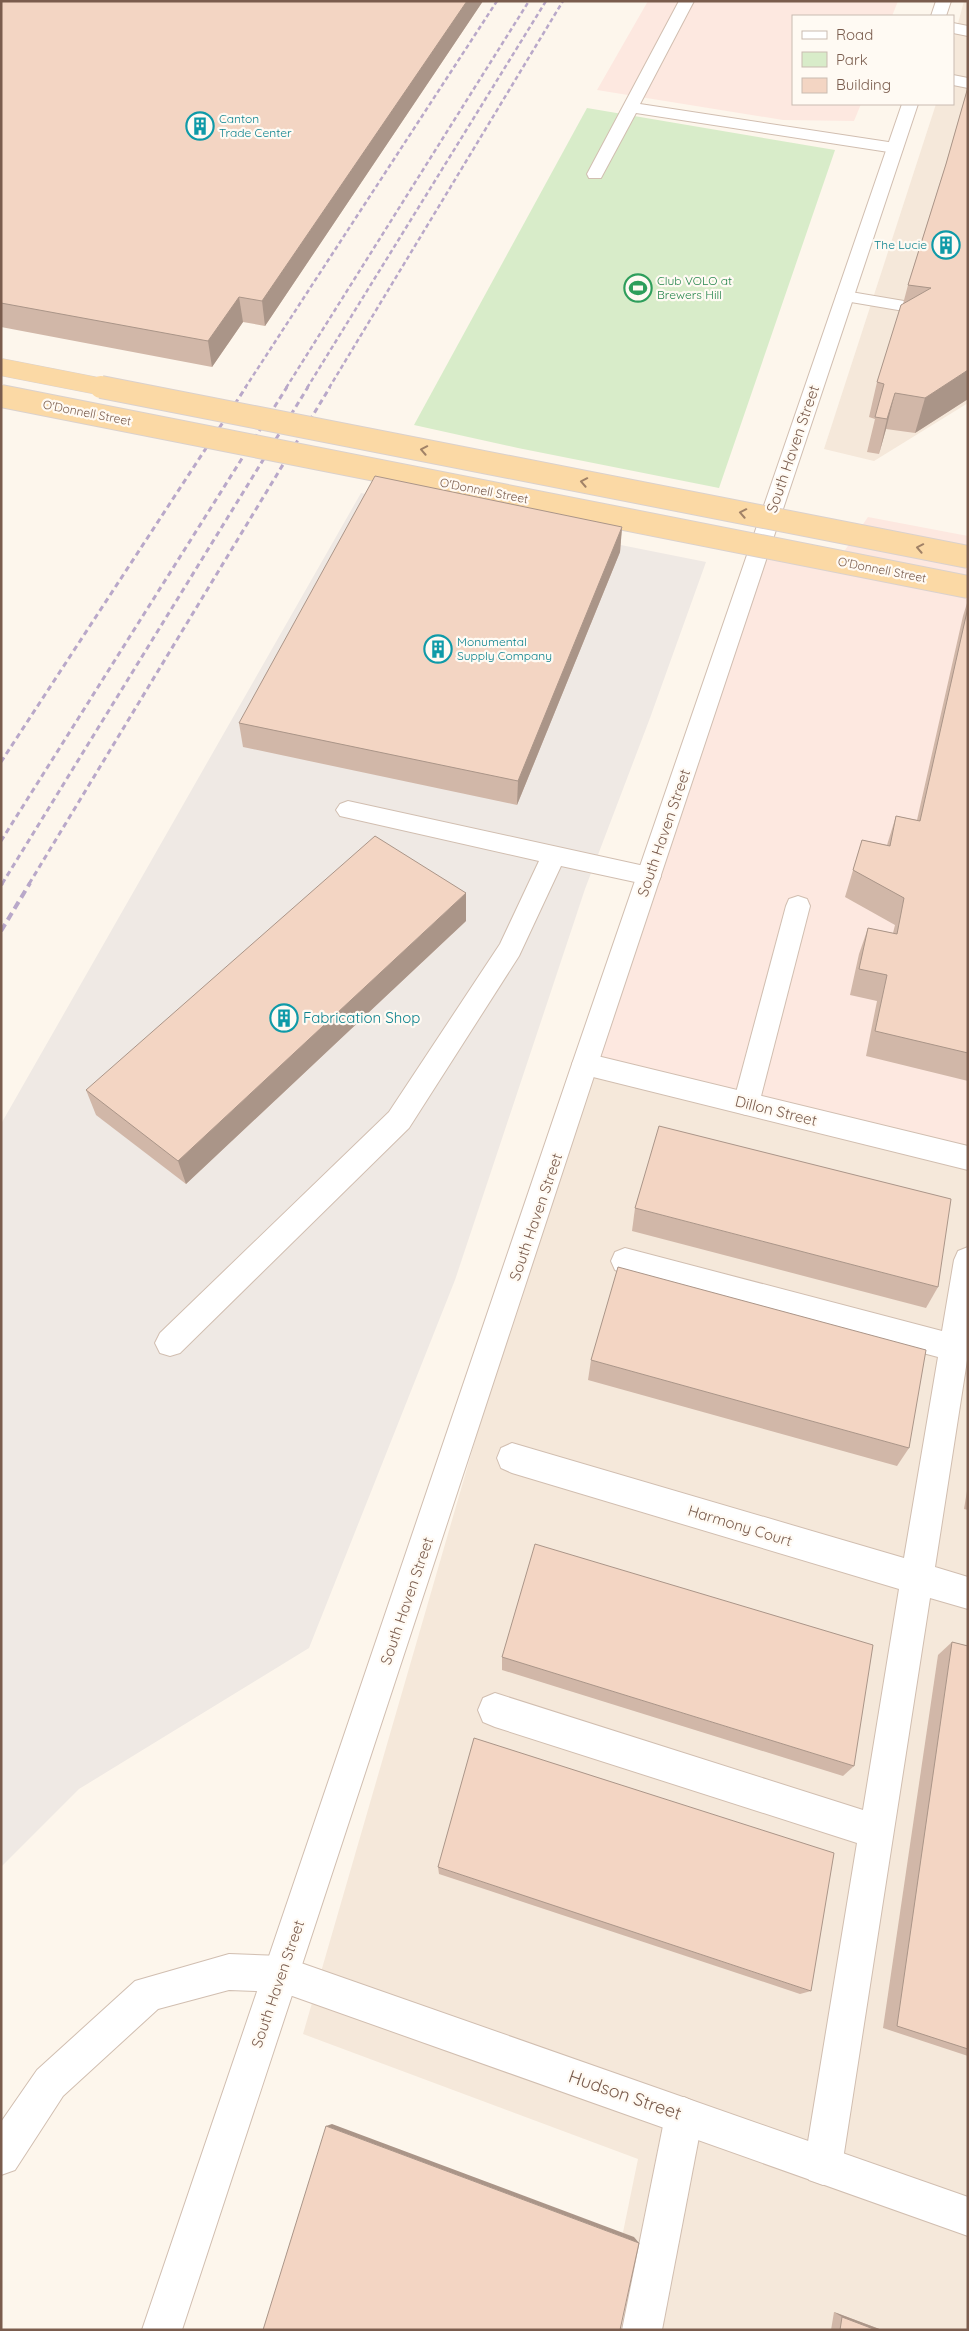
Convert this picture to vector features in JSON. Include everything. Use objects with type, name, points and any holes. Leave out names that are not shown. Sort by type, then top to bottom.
[{"type":"main road","name":"O'Donnell Street","points":[[1,367],[968,557]]},
{"type":"main road","name":"O'Donnell Street","points":[[1,396],[968,587]]},
{"type":"street","points":[[595,174],[687,1]]},
{"type":"street","points":[[939,15],[944,1]]},
{"type":"street","points":[[954,28],[968,31]]},
{"type":"street","points":[[954,80],[968,83]]},
{"type":"street","name":"South Haven Street","points":[[162,2330],[585,1064],[910,105]]},
{"type":"street","points":[[630,107],[895,148]]},
{"type":"street","points":[[844,296],[904,306]]},
{"type":"street","name":"O'Donnell Street","points":[[1,387],[762,542],[968,582]]},
{"type":"street","points":[[348,810],[649,876]]},
{"type":"street","points":[[170,1343],[398,1120],[510,949],[554,856]]},
{"type":"street","points":[[746,1104],[798,906]]},
{"type":"street","name":"Dillon Street","points":[[585,1064],[968,1158]]},
{"type":"street","points":[[824,2166],[968,1260]]},
{"type":"street","points":[[625,1261],[954,1348]]},
{"type":"street","name":"Harmony Court","points":[[512,1458],[968,1593]]},
{"type":"street","points":[[495,1710],[877,1832]]},
{"type":"street","name":"Hudson Street","points":[[1,2156],[50,2082],[148,1994],[229,1972],[281,1974],[968,2217]]},
{"type":"street","points":[[642,2330],[684,2116]]},
{"type":"shaded area","points":[[648,1],[898,1],[892,15],[792,15],[792,105],[861,105],[854,121],[783,120],[597,90]]},
{"type":"shaded area","points":[[964,1],[968,1],[968,403],[874,461],[824,449],[936,105],[954,105],[954,38]]},
{"type":"shaded area","points":[[361,493],[706,562],[650,718],[585,889],[455,1280],[309,1648],[79,1789],[1,1867],[1,1124]]},
{"type":"shaded area","points":[[868,517],[968,536],[968,1153],[586,1058],[772,543],[843,553]]},
{"type":"shaded area","points":[[586,1058],[968,1153],[968,2330],[603,2330],[638,2159],[303,2034]]},
{"type":"green space","name":"Club VOLO at Brewers Hill","points":[[587,108],[835,150],[719,488],[414,425]]},
{"type":"building","name":"Canton Trade Center","points":[[1,1],[467,1],[262,301],[239,297],[208,341],[1,303]]},
{"type":"building","name":"The Lucie","points":[[968,87],[968,370],[925,398],[895,393],[887,419],[875,417],[884,384],[877,382],[901,305],[931,288],[908,285]]},
{"type":"building","name":"Monumental Supply Company","points":[[375,476],[622,527],[518,781],[239,723]]},
{"type":"building","points":[[968,607],[968,1053],[875,1031],[887,975],[859,969],[868,928],[897,934],[904,898],[853,870],[862,840],[890,846],[896,816],[920,821]]},
{"type":"building","name":"Fabrication Shop","points":[[375,836],[466,893],[178,1161],[86,1090]]},
{"type":"building","points":[[659,1126],[951,1199],[938,1287],[635,1208]]},
{"type":"building","points":[[618,1267],[926,1350],[909,1448],[591,1360]]},
{"type":"building","points":[[535,1544],[873,1645],[854,1766],[502,1657]]},
{"type":"building","points":[[952,1642],[968,1646],[968,2049],[897,2026]]},
{"type":"building","points":[[474,1738],[834,1853],[811,1991],[438,1867]]},
{"type":"building","points":[[326,2126],[639,2243],[620,2330],[263,2330]]},
{"type":"building","points":[[842,2317],[876,2330],[840,2330]]},
{"type":"railway","points":[[245,388],[497,1]]},
{"type":"railway","points":[[286,388],[529,1]]},
{"type":"railway","points":[[307,388],[546,1]]},
{"type":"railway","points":[[329,388],[563,1]]},
{"type":"railway","points":[[1,762],[246,387]]},
{"type":"railway","points":[[1,841],[287,387]]},
{"type":"railway","points":[[2,884],[308,387]]},
{"type":"railway","points":[[29,884],[330,387]]},
{"type":"railway","points":[[1,931],[30,883]]},
{"type":"place","name":"Canton Trade Center","points":[[200,126]]},
{"type":"place","name":"The Lucie","points":[[946,245]]},
{"type":"place","name":"Club VOLO at Brewers Hill","points":[[638,288]]},
{"type":"place","name":"Monumental Supply Company","points":[[438,649]]},
{"type":"place","name":"Fabrication Shop","points":[[284,1018]]}]
